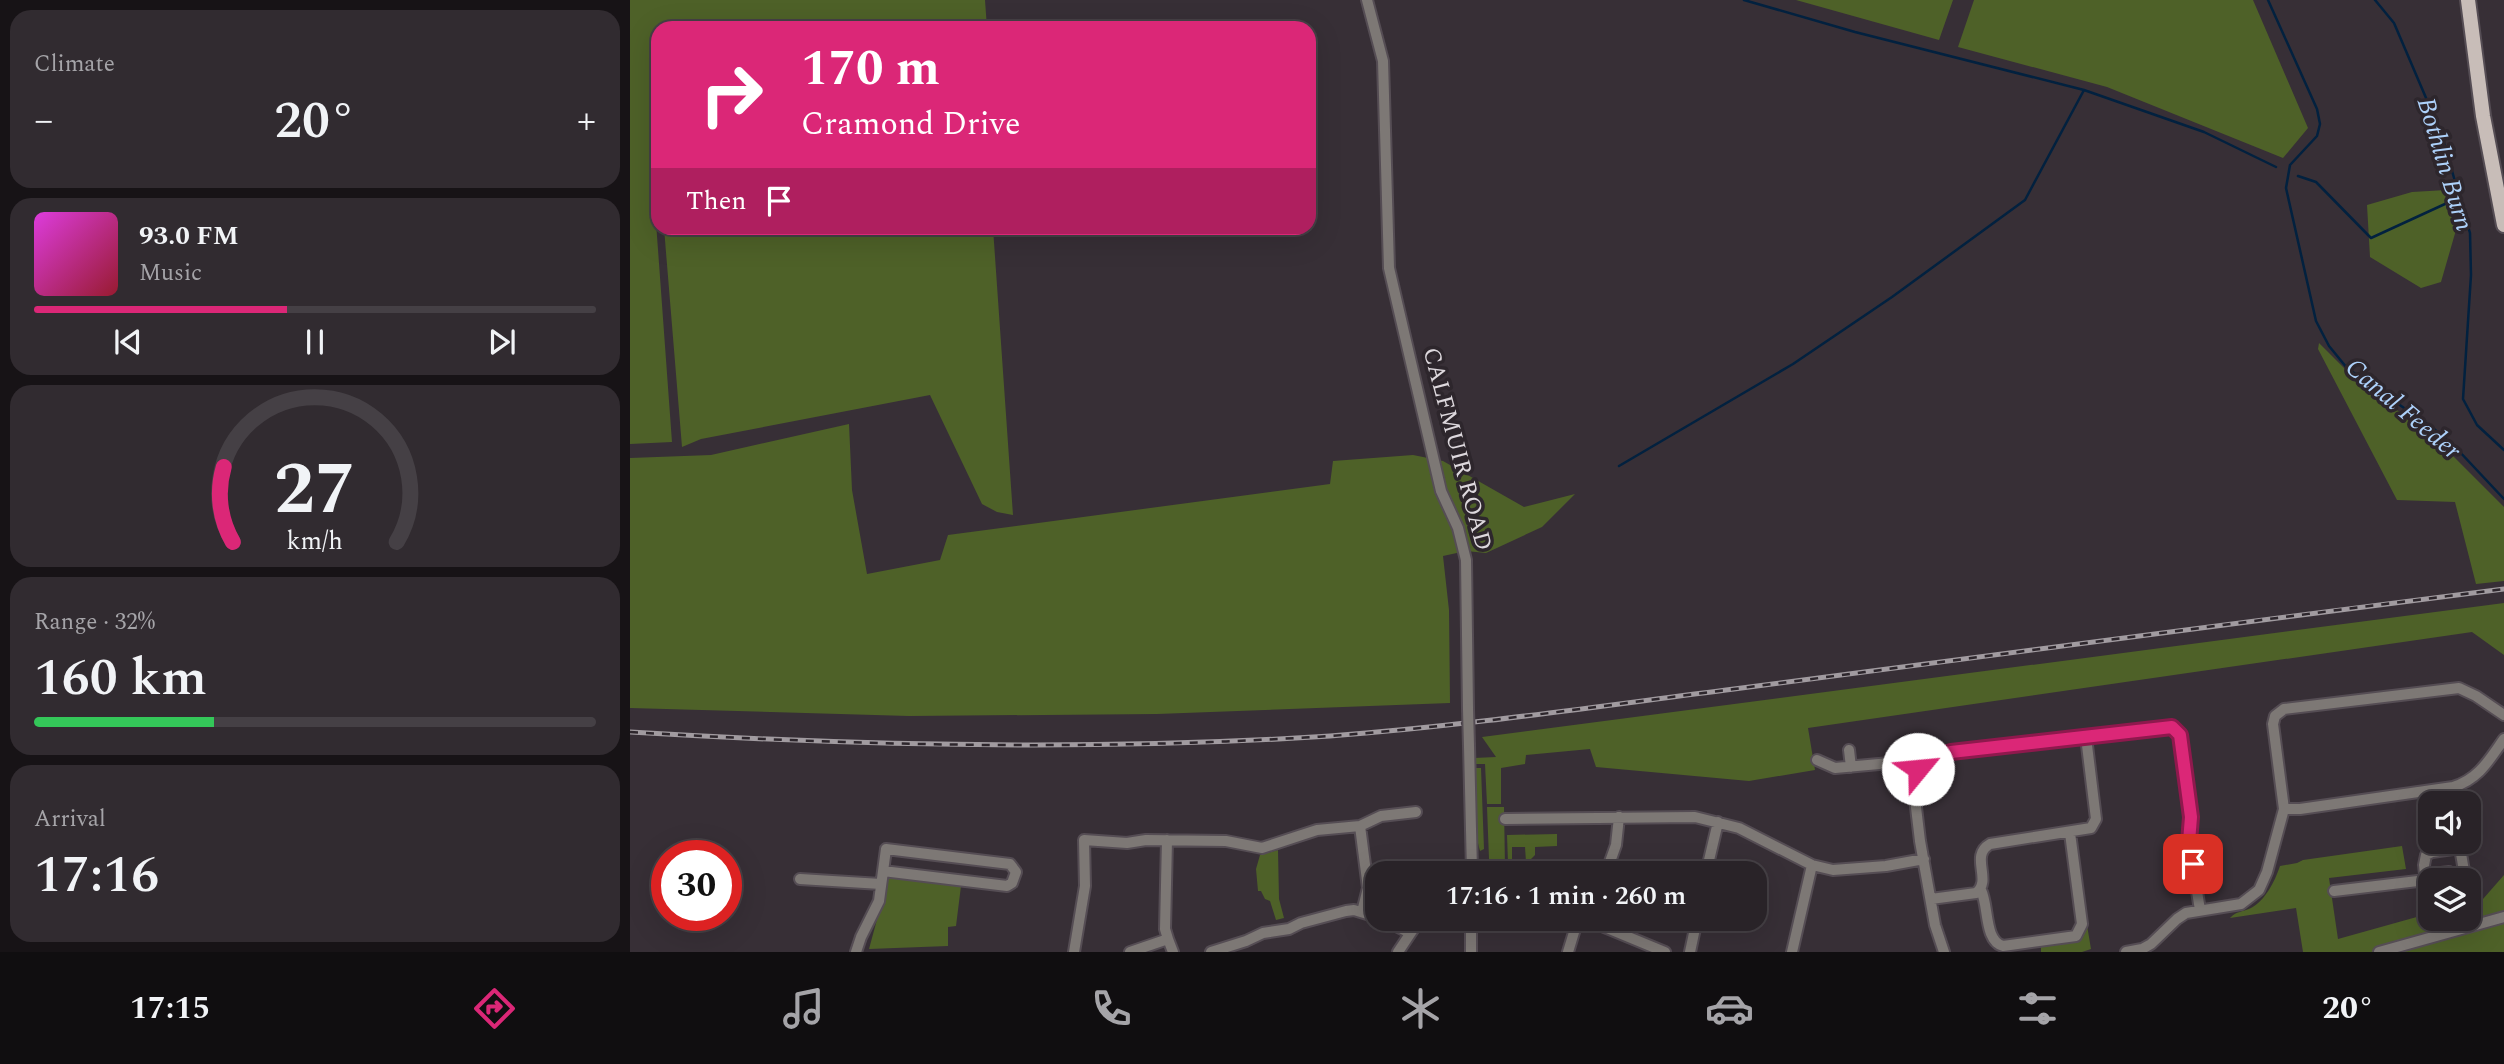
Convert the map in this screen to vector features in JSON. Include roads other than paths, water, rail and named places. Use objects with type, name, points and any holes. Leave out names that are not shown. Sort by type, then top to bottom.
[{"type":"main road","points":[[2468,0],[2483,116],[2504,225]]},
{"type":"street","name":"CALFMUIR ROAD","points":[[1367,0],[1383,61],[1390,268],[1441,491],[1458,528],[1466,560],[1473,861]]},
{"type":"street","points":[[2126,952],[2142,951],[2160,937],[2176,919],[2200,910],[2241,904],[2254,896],[2262,885],[2284,809],[2273,724],[2275,716],[2284,709],[2459,688],[2504,715]]},
{"type":"street","points":[[1944,952],[1935,925],[1913,791],[1918,769],[1931,759],[1951,752],[2168,726],[2179,732],[2191,817],[2189,842],[2200,910]]},
{"type":"street","points":[[1931,899],[1981,890],[1983,885],[1980,857],[1985,847],[2088,830],[2095,823],[2086,737]]},
{"type":"street","points":[[2284,809],[2453,787],[2474,778],[2504,739]]},
{"type":"street","points":[[1849,750],[1851,767]]},
{"type":"street","points":[[1817,760],[1835,768],[1893,761],[1911,764],[1918,769]]},
{"type":"street","points":[[2453,787],[2454,791]]},
{"type":"street","points":[[1074,952],[1085,886],[1084,840],[1126,843],[1167,840],[1226,841],[1262,848],[1317,830],[1360,826],[1381,816],[1416,812]]},
{"type":"street","points":[[1610,861],[1616,845],[1619,817]]},
{"type":"street","points":[[1505,819],[1695,817],[1739,828],[1812,865],[1833,870],[1886,866],[1924,859]]},
{"type":"street","points":[[1709,861],[1718,822]]},
{"type":"street","points":[[1360,826],[1367,888],[1362,912]]},
{"type":"street","points":[[1981,890],[1992,938],[1997,945],[2077,936],[2082,923],[2070,833]]},
{"type":"street","points":[[1167,840],[1165,929],[1173,952]]},
{"type":"street","points":[[856,952],[877,908],[886,849],[1010,864],[1016,872],[1013,883],[1007,886],[883,871]]},
{"type":"street","points":[[1792,952],[1812,865]]},
{"type":"street","points":[[2333,891],[2418,878]]},
{"type":"street","points":[[800,879],[881,884]]},
{"type":"street","points":[[1211,952],[1263,933],[1289,929],[1301,923],[1346,911],[1365,913]]},
{"type":"street","points":[[2379,952],[2504,918]]},
{"type":"street","points":[[1398,952],[1410,933],[1406,931]]},
{"type":"street","points":[[1471,931],[1471,952]]},
{"type":"street","points":[[1568,952],[1574,931]]},
{"type":"street","points":[[1614,931],[1665,952]]},
{"type":"street","points":[[1690,952],[1694,931]]},
{"type":"street","points":[[1130,952],[1168,939]]},
{"type":"waterway","points":[[1744,0],[1855,32],[2084,90],[2204,132],[2276,167]]},
{"type":"waterway","name":"Canal Feeder","points":[[2268,0],[2317,109],[2320,124],[2317,136],[2290,165],[2286,188],[2316,321],[2329,346],[2347,368],[2434,429],[2458,450],[2504,499]]},
{"type":"waterway","name":"Bothlin Burn","points":[[2375,0],[2394,23],[2441,133],[2470,233],[2471,275],[2463,399],[2477,425],[2504,450]]},
{"type":"waterway","points":[[1619,466],[1793,364],[1892,297],[2025,200],[2084,90]]},
{"type":"waterway","points":[[2298,176],[2316,182],[2371,238],[2458,198]]},
{"type":"railway","points":[[630,732],[805,741],[980,745],[1155,744],[1330,736],[1532,715],[2504,589]]}]
